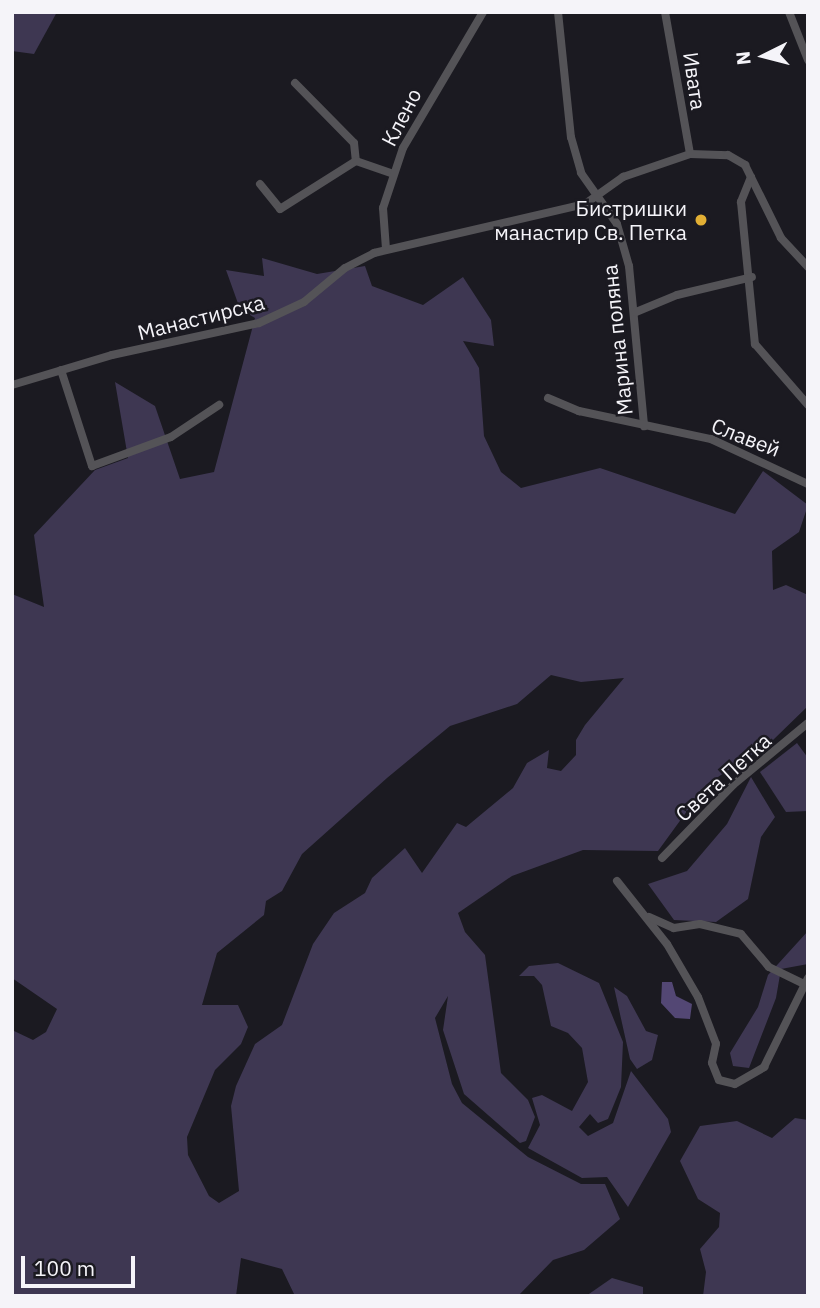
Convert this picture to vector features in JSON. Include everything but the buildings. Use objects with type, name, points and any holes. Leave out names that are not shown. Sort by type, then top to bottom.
[{"type":"street","name":"Клено","points":[[386,249],[383,208],[393,174],[416,121],[483,12]]},
{"type":"street","name":"Марина поляна","points":[[558,12],[571,137],[581,173],[617,223],[636,312],[644,426]]},
{"type":"street","name":"Ивата","points":[[665,12],[690,154]]},
{"type":"street","points":[[789,12],[808,60]]},
{"type":"street","points":[[295,83],[354,143],[356,161]]},
{"type":"street","name":"Манастирска","points":[[12,385],[61,370],[259,323],[304,302],[345,268],[386,249],[570,208],[598,196],[623,177],[690,154],[728,155],[745,165],[781,238],[808,267]]},
{"type":"street","points":[[356,161],[393,174]]},
{"type":"street","points":[[260,184],[279,209],[356,161]]},
{"type":"street","points":[[751,177],[741,202],[752,278],[755,344],[808,405]]},
{"type":"street","points":[[636,312],[677,295],[752,278]]},
{"type":"street","points":[[61,370],[92,466],[171,437],[219,405]]},
{"type":"street","name":"Славей","points":[[548,398],[579,411],[711,439],[808,484]]},
{"type":"street","name":"Света Петка","points":[[662,858],[733,785],[808,723]]},
{"type":"street","points":[[617,881],[646,916],[698,997],[716,1044],[712,1063],[719,1080],[735,1084],[764,1067],[805,981],[769,967],[741,934],[700,924],[674,928],[646,916]]},
{"type":"shaded area","points":[[12,12],[57,12],[34,54],[12,51]]},
{"type":"shaded area","points":[[262,258],[317,274],[365,266],[372,286],[423,305],[463,277],[491,320],[494,346],[463,341],[479,368],[484,436],[501,472],[521,488],[600,468],[735,514],[763,471],[808,505],[799,532],[772,551],[773,590],[786,585],[808,595],[808,706],[772,741],[706,785],[658,851],[583,850],[512,876],[458,913],[465,932],[485,955],[501,1073],[528,1100],[535,1117],[526,1141],[520,1143],[464,1094],[443,1030],[448,996],[435,1018],[452,1084],[462,1103],[528,1157],[581,1184],[605,1184],[620,1219],[584,1250],[553,1260],[518,1296],[295,1296],[282,1269],[241,1258],[236,1296],[12,1296],[12,1030],[33,1040],[46,1032],[57,1009],[12,978],[12,594],[44,607],[34,535],[95,470],[128,458],[115,382],[155,406],[180,479],[214,472],[255,318],[240,309],[226,270],[264,276]],"holes":[[[551,675],[581,682],[624,678],[585,725],[576,740],[576,755],[561,771],[547,768],[549,750],[527,763],[513,788],[466,827],[457,823],[422,873],[405,848],[372,878],[365,893],[334,913],[313,944],[282,1025],[255,1044],[236,1086],[231,1106],[239,1191],[219,1203],[209,1196],[188,1155],[187,1137],[215,1070],[241,1044],[248,1027],[238,1005],[202,1005],[217,953],[264,915],[266,901],[282,891],[302,854],[450,726],[517,704]]]},
{"type":"shaded area","points":[[797,743],[808,758],[808,811],[786,812],[760,772]]},
{"type":"shaded area","points":[[751,777],[775,817],[761,837],[748,899],[716,922],[674,920],[648,884],[687,871],[727,824]]},
{"type":"shaded area","points":[[808,931],[808,964],[781,969],[776,998],[749,1068],[733,1066],[730,1053],[758,1007],[768,975]]},
{"type":"shaded area","points":[[558,963],[599,983],[623,1042],[621,1087],[608,1119],[598,1123],[590,1114],[579,1127],[588,1136],[613,1123],[631,1071],[668,1119],[671,1132],[628,1207],[607,1177],[582,1178],[528,1148],[540,1125],[532,1098],[542,1095],[572,1111],[588,1082],[582,1048],[568,1033],[551,1026],[542,985],[534,976],[519,976],[529,966]]},
{"type":"shaded area","points":[[662,982],[672,982],[676,996],[692,1004],[690,1019],[675,1018],[661,1003]]},
{"type":"shaded area","points":[[614,987],[627,996],[646,1031],[658,1035],[652,1060],[637,1069],[630,1059]]},
{"type":"shaded area","points":[[795,1118],[808,1120],[808,1296],[703,1296],[706,1272],[700,1249],[719,1227],[720,1213],[698,1199],[680,1161],[700,1126],[737,1121],[772,1138]]},
{"type":"shaded area","points":[[612,1278],[643,1287],[643,1296],[586,1296]]},
{"type":"place","name":"Бистришки манастир Св. Петка","points":[[701,220]]}]
